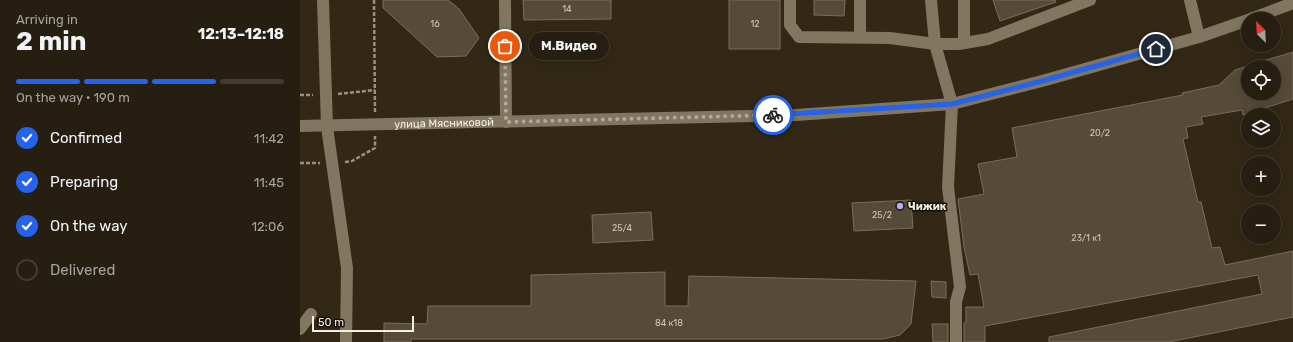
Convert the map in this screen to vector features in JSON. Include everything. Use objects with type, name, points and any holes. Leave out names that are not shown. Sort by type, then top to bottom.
[{"type":"street","points":[[323,0],[327,126],[334,164],[347,268],[346,342]]},
{"type":"street","points":[[505,0],[506,122]]},
{"type":"street","points":[[790,0],[790,25],[799,37],[890,38],[935,44],[964,43],[988,39],[1090,0]]},
{"type":"street","points":[[860,0],[860,37]]},
{"type":"street","points":[[931,0],[935,44],[952,104],[948,187],[960,287],[956,302],[956,342]]},
{"type":"street","points":[[964,0],[964,43]]},
{"type":"street","points":[[1190,0],[1199,37]]},
{"type":"street","name":"улица Мясниковой","points":[[1268,12],[1293,3]]},
{"type":"street","name":"улица Мясниковой","points":[[300,126],[796,115],[952,104],[1042,81],[1199,37],[1241,22]]},
{"type":"street","points":[[300,329],[311,314]]},
{"type":"path","points":[[300,162],[334,164],[352,161],[375,148],[374,0]]},
{"type":"building","points":[[383,0],[448,0],[459,9],[479,38],[466,56],[437,57],[383,8]]},
{"type":"building","points":[[523,0],[611,0],[611,19],[524,20]]},
{"type":"building","points":[[729,0],[780,0],[780,49],[729,49]]},
{"type":"building","points":[[814,0],[845,0],[844,16],[814,15]]},
{"type":"building","points":[[993,0],[1055,0],[1056,2],[1000,21]]},
{"type":"building","points":[[1293,52],[1293,99],[1265,108],[1241,108],[1241,110],[1201,117],[1203,124],[1186,127],[1188,138],[1183,139],[1198,202],[1201,202],[1212,248],[1220,247],[1225,265],[1293,251],[1293,317],[1169,342],[1049,342],[1049,337],[1262,294],[1258,275],[985,326],[985,342],[964,342],[966,307],[984,307],[978,274],[970,275],[964,247],[958,199],[984,194],[978,164],[1017,157],[1012,128],[1183,95],[1182,93],[1219,85],[1235,70],[1241,68],[1241,100],[1281,100],[1281,60],[1266,60]]},
{"type":"building","points":[[911,200],[913,228],[854,231],[852,203]]},
{"type":"building","points":[[651,212],[653,240],[593,243],[592,215]]},
{"type":"building","points":[[665,272],[665,306],[688,306],[689,276],[916,281],[911,324],[900,335],[883,339],[411,339],[411,342],[384,342],[384,323],[427,324],[428,306],[531,306],[531,275]]},
{"type":"building","points":[[931,281],[946,282],[946,298],[932,297]]},
{"type":"building","points":[[932,324],[948,324],[948,342],[933,342]]},
{"type":"way so far","points":[[505,46],[506,122],[773,115]]},
{"type":"place","name":"М.Видео","points":[[505,46]]},
{"type":"place","name":"Чижик","points":[[900,206]]},
{"type":"route","points":[[773,115],[796,115],[952,104],[1042,81],[1156,49]]}]
